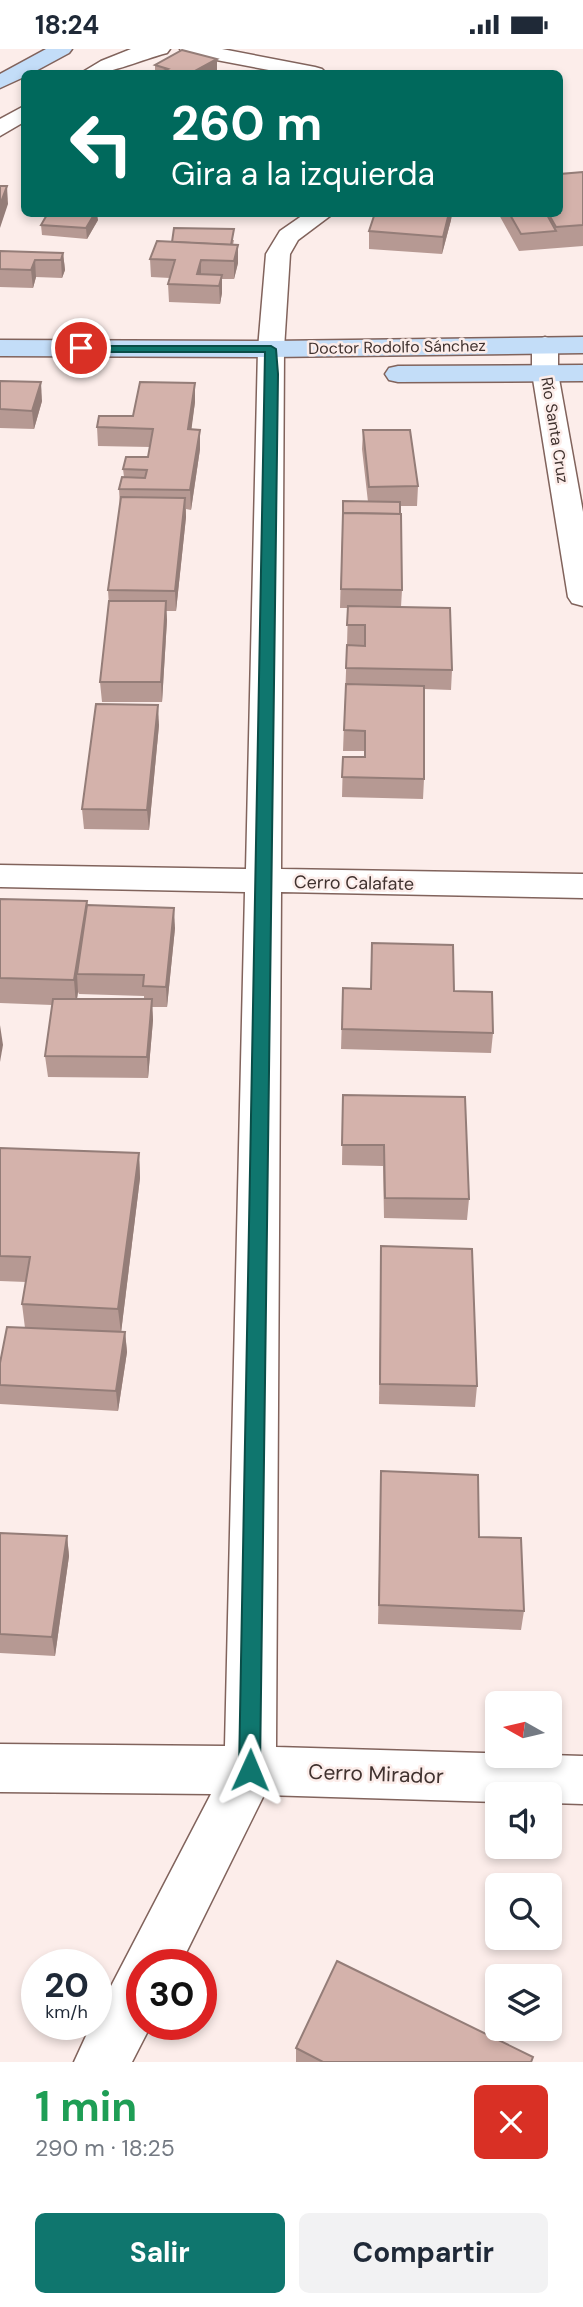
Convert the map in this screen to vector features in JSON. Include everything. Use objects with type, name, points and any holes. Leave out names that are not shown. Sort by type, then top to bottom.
[{"type":"street","points":[[23,70],[62,49]]},
{"type":"street","points":[[98,70],[124,58],[160,49]]},
{"type":"street","points":[[190,49],[299,70]]},
{"type":"street","points":[[0,82],[21,71]]},
{"type":"street","points":[[0,128],[21,115]]},
{"type":"street","points":[[159,1949],[250,1770],[264,882],[281,366],[278,254],[288,236],[317,217]]},
{"type":"street","name":"Doctor Rodolfo Sánchez","points":[[0,372],[281,366],[545,345],[583,345]]},
{"type":"street","name":"Río Santa Cruz","points":[[545,345],[545,373],[583,597]]},
{"type":"street","name":"Doctor Rodolfo Sánchez","points":[[0,348],[281,366]]},
{"type":"street","name":"Doctor Rodolfo Sánchez","points":[[368,374],[583,373]]},
{"type":"street","name":"Cerro Calafate","points":[[0,876],[583,886]]},
{"type":"street","name":"Cerro Mirador","points":[[0,1768],[250,1770],[583,1780]]},
{"type":"street","points":[[102,2062],[126,2015]]},
{"type":"building","points":[[182,50],[217,59],[197,70],[166,70],[168,69],[155,65]]},
{"type":"building","points":[[583,172],[583,225],[556,227],[550,217],[563,217],[563,174]]},
{"type":"building","points":[[0,186],[7,186],[0,205]]},
{"type":"building","points":[[46,217],[93,217],[86,228],[41,225]]},
{"type":"building","points":[[374,217],[448,217],[443,237],[369,231]]},
{"type":"building","points":[[511,217],[548,217],[556,231],[521,234]]},
{"type":"building","points":[[174,228],[234,229],[231,245],[172,242]]},
{"type":"building","points":[[157,241],[238,245],[234,261],[201,260],[197,274],[222,275],[219,286],[168,284],[175,260],[150,259]]},
{"type":"building","points":[[0,251],[63,253],[61,260],[35,260],[31,270],[0,269]]},
{"type":"building","points":[[0,381],[41,382],[32,411],[0,409]]},
{"type":"building","points":[[140,382],[195,383],[188,429],[200,430],[190,490],[119,489],[122,477],[145,478],[147,470],[123,469],[126,457],[148,457],[153,429],[97,427],[99,416],[133,416]]},
{"type":"building","points":[[363,430],[410,430],[418,486],[369,487]]},
{"type":"building","points":[[121,497],[185,498],[175,591],[108,590]]},
{"type":"building","points":[[343,501],[400,502],[400,514],[343,513]]},
{"type":"building","points":[[343,513],[401,514],[402,590],[341,589]]},
{"type":"building","points":[[109,601],[166,601],[161,682],[100,682]]},
{"type":"building","points":[[348,606],[450,608],[452,670],[346,668],[347,645],[365,646],[365,625],[347,625]]},
{"type":"building","points":[[346,684],[424,686],[424,779],[342,777],[343,757],[365,757],[365,731],[344,730]]},
{"type":"building","points":[[96,704],[158,705],[147,810],[82,809]]},
{"type":"building","points":[[0,899],[87,901],[74,980],[0,978]]},
{"type":"building","points":[[87,905],[174,908],[166,987],[143,986],[144,975],[77,974]]},
{"type":"building","points":[[372,943],[453,945],[454,991],[492,992],[493,1033],[342,1029],[343,988],[371,989]]},
{"type":"building","points":[[53,999],[152,999],[147,1057],[45,1056]]},
{"type":"building","points":[[343,1095],[465,1097],[469,1199],[385,1198],[384,1145],[342,1145]]},
{"type":"building","points":[[0,1148],[139,1153],[118,1309],[22,1304],[30,1257],[0,1256]]},
{"type":"building","points":[[381,1246],[472,1249],[477,1386],[380,1384]]},
{"type":"building","points":[[7,1327],[125,1332],[116,1391],[0,1385],[0,1363]]},
{"type":"building","points":[[381,1471],[478,1475],[479,1537],[521,1538],[524,1611],[379,1605]]},
{"type":"building","points":[[0,1533],[67,1536],[52,1637],[0,1634]]},
{"type":"building","points":[[337,1961],[485,2033],[485,2041],[500,2041],[533,2057],[531,2062],[323,2062],[296,2048]]},
{"type":"route","points":[[81,348],[271,349],[250,1770]]}]
